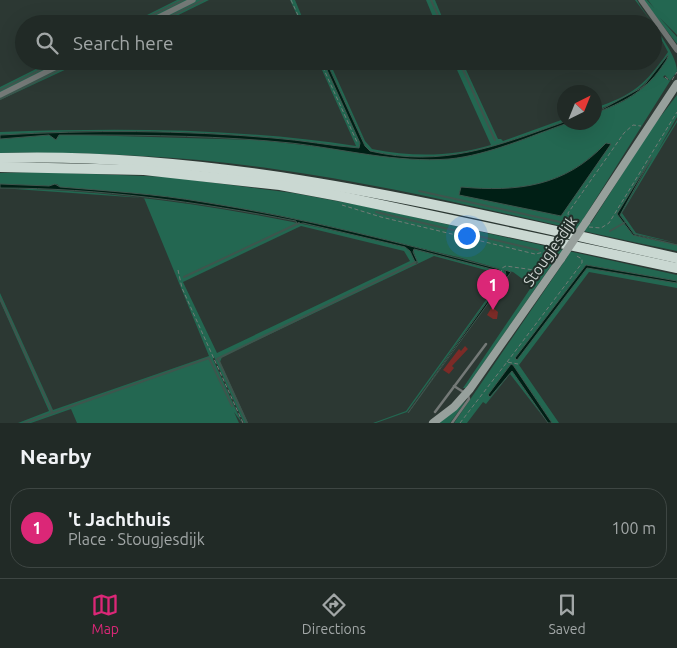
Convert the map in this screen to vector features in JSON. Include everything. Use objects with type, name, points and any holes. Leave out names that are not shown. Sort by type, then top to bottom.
[{"type":"highway","points":[[0,158],[138,160],[279,176],[366,191],[677,258]]},
{"type":"highway","points":[[0,167],[144,170],[280,185],[677,268]]},
{"type":"street","points":[[163,15],[193,0]]},
{"type":"street","points":[[640,0],[651,15]]},
{"type":"street","points":[[662,30],[677,50]]},
{"type":"street","points":[[0,95],[50,70]]},
{"type":"street","name":"Stougjesdijk","points":[[433,423],[466,394],[586,222],[674,83]]},
{"type":"lane","points":[[435,412],[486,344]]},
{"type":"lane","points":[[452,423],[469,402],[469,397],[454,386]]},
{"type":"path","points":[[291,0],[298,15]]},
{"type":"path","points":[[324,70],[357,142]]},
{"type":"path","points":[[665,77],[674,83]]},
{"type":"path","points":[[336,203],[381,217],[535,254],[558,250]]},
{"type":"path","points":[[501,274],[502,268],[506,266],[528,270],[537,269],[548,251]]},
{"type":"path","points":[[460,423],[582,264],[582,259],[573,254]]},
{"type":"path","points":[[178,270],[182,288],[243,423]]},
{"type":"path","points":[[507,362],[518,364]]},
{"type":"green space","points":[[177,0],[191,0],[160,15],[147,15]]},
{"type":"green space","points":[[196,0],[209,0],[178,15],[166,15]]},
{"type":"green space","points":[[290,0],[295,0],[301,15],[297,15]]},
{"type":"green space","points":[[426,0],[435,0],[441,15],[432,15]]},
{"type":"green space","points":[[635,0],[637,0],[647,15]]},
{"type":"green space","points":[[643,0],[647,0],[654,8],[648,0],[677,0],[677,35],[662,20],[662,15],[655,15]]},
{"type":"green space","points":[[662,20],[677,37],[677,44],[662,25]]},
{"type":"green space","points":[[662,38],[672,54],[677,71],[582,221],[591,223],[651,129],[677,95],[677,117],[657,152],[677,120],[677,122],[622,213],[636,233],[677,243],[634,234],[620,215],[653,158],[617,214],[633,235],[677,245],[677,251],[426,196],[274,169],[206,161],[137,156],[69,153],[0,153],[0,139],[49,135],[56,140],[59,135],[82,135],[260,140],[432,160],[480,153],[557,127],[557,130],[602,130],[602,110],[630,98],[638,92],[658,70],[662,70],[662,64],[668,56],[662,64],[662,60],[668,52]],"holes":[[[606,143],[561,216],[459,194],[461,187],[521,187],[557,178],[590,158]]]},
{"type":"green space","points":[[34,70],[48,70],[0,94],[0,87]]},
{"type":"green space","points":[[53,70],[65,70],[0,100],[0,96]]},
{"type":"green space","points":[[322,70],[327,70],[360,143],[360,148],[338,147],[273,138],[171,132],[102,131],[0,135],[0,132],[134,130],[178,131],[267,136],[356,146]]},
{"type":"green space","points":[[330,70],[333,70],[365,141],[372,149],[417,154],[447,154],[491,145],[457,70],[466,70],[498,139],[503,141],[557,122],[557,124],[516,139],[469,152],[446,156],[397,156],[370,151],[365,146]]},
{"type":"green space","points":[[654,70],[657,70],[644,84],[628,96],[602,108],[602,105],[629,93],[645,81]]},
{"type":"green space","points":[[42,172],[169,177],[293,193],[369,207],[677,275],[677,281],[586,265],[515,358],[517,359],[587,268],[677,283],[677,288],[589,272],[519,365],[559,423],[552,423],[513,365],[490,396],[512,371],[548,423],[510,374],[486,404],[483,402],[467,423],[454,423],[568,256],[556,253],[556,259],[466,388],[463,388],[532,286],[513,272],[504,270],[506,275],[407,412],[376,423],[373,423],[406,411],[504,275],[434,256],[222,357],[220,362],[248,423],[244,423],[214,357],[213,359],[242,423],[234,412],[239,423],[77,423],[71,409],[31,423],[18,423],[49,411],[0,301],[0,293],[53,410],[209,356],[144,198],[204,206],[304,224],[405,247],[410,251],[416,264],[413,249],[499,271],[499,269],[461,258],[313,223],[230,207],[146,195],[60,187],[57,184],[49,186],[0,184],[0,173]],"holes":[[[301,226],[404,251],[410,261],[217,353],[183,282]]]},
{"type":"green space","points":[[0,188],[52,190],[139,198]]},
{"type":"green space","points":[[466,401],[450,423],[439,423]]},
{"type":"shaded area","points":[[668,55],[666,61],[662,66],[662,63]]},
{"type":"shaded area","points":[[327,70],[330,70],[365,146],[370,151],[397,156],[446,156],[492,146],[557,124],[557,127],[479,154],[429,160],[389,157],[291,143],[213,137],[59,135],[56,140],[49,135],[0,139],[0,135],[171,132],[239,135],[359,148],[360,143]]},
{"type":"shaded area","points":[[656,70],[659,70],[647,84],[632,96],[602,109],[643,87]]},
{"type":"shaded area","points":[[606,143],[611,144],[561,216],[459,195],[461,187],[521,187],[557,178],[590,158]]},
{"type":"shaded area","points":[[652,157],[620,215],[634,234],[677,245],[633,235],[617,214]]},
{"type":"shaded area","points":[[0,184],[49,186],[55,184],[60,187],[168,197],[241,208],[389,241],[499,269],[499,271],[414,249],[413,252],[418,263],[416,264],[410,251],[405,247],[259,214],[149,197],[75,190],[0,188]]},
{"type":"shaded area","points":[[586,265],[677,281],[677,283],[587,268],[517,360],[515,358]]},
{"type":"shaded area","points":[[505,270],[511,272],[408,413],[506,275]]},
{"type":"shaded area","points":[[511,364],[552,423],[548,423],[512,371],[490,397],[488,395]]},
{"type":"building","points":[[492,307],[498,312],[497,319],[487,315]]},
{"type":"building","points":[[465,346],[468,349],[452,366],[454,368],[449,374],[443,370],[459,349],[461,351]]},
{"type":"waterway","points":[[152,15],[183,0]]},
{"type":"waterway","points":[[173,15],[203,0]]},
{"type":"waterway","points":[[431,0],[438,15]]},
{"type":"waterway","points":[[0,90],[40,70]]},
{"type":"waterway","points":[[0,99],[59,70]]},
{"type":"waterway","points":[[463,70],[495,140]]},
{"type":"waterway","points":[[419,191],[560,222]]},
{"type":"waterway","points":[[376,212],[538,250]]},
{"type":"waterway","points":[[184,277],[299,223]]},
{"type":"waterway","points":[[610,231],[624,223]]},
{"type":"waterway","points":[[217,359],[416,262]]},
{"type":"waterway","points":[[0,298],[52,412]]},
{"type":"waterway","points":[[24,423],[209,358],[232,406]]},
{"type":"waterway","points":[[218,359],[247,423]]},
{"type":"place","name":"'t Jachthuis","points":[[493,310]]}]
